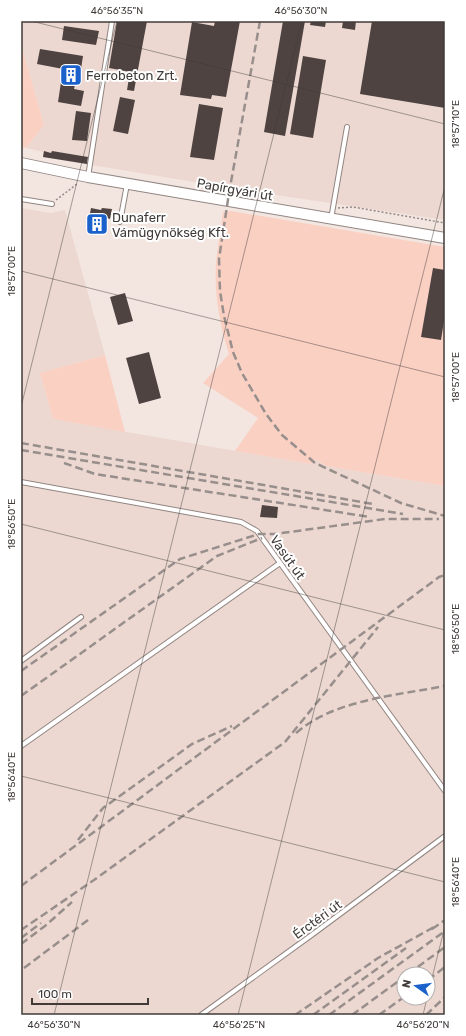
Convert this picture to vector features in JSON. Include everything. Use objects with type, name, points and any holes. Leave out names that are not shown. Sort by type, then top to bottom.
[{"type":"street","name":"Papírgyári út","points":[[21,163],[84,180],[127,184],[445,238]]},
{"type":"lane","points":[[84,180],[112,21]]},
{"type":"lane","points":[[331,219],[347,126]]},
{"type":"lane","points":[[120,222],[127,184]]},
{"type":"lane","points":[[21,199],[52,204]]},
{"type":"lane","name":"Vasút út","points":[[21,482],[241,522],[256,531],[445,791]]},
{"type":"lane","points":[[21,746],[280,563]]},
{"type":"lane","points":[[21,661],[81,617]]},
{"type":"lane","name":"Érctéri út","points":[[201,1015],[313,934],[444,835]]},
{"type":"path","points":[[52,204],[84,180]]},
{"type":"path","points":[[333,208],[352,207],[445,223]]},
{"type":"shaded area","points":[[21,21],[445,21],[445,220],[236,189],[43,157],[43,152],[26,148],[44,125],[21,44]]},
{"type":"shaded area","points":[[21,44],[44,125],[26,148],[21,147]]},
{"type":"shaded area","points":[[21,208],[51,213],[65,210],[105,355],[40,373],[53,419],[311,464],[315,459],[326,466],[445,486],[445,1015],[21,1015]]},
{"type":"shaded area","points":[[231,211],[445,247],[445,486],[326,466],[315,459],[311,464],[235,451],[258,418],[203,383],[229,354],[222,331],[218,308],[216,261],[223,212]]},
{"type":"shaded area","points":[[105,355],[125,432],[53,419],[40,373]]},
{"type":"building","points":[[117,21],[147,21],[134,91],[127,90],[130,72],[109,68]]},
{"type":"building","points":[[215,21],[240,21],[226,97],[212,95],[211,99],[180,95],[192,22],[214,26]]},
{"type":"building","points":[[283,21],[305,21],[285,136],[264,132]]},
{"type":"building","points":[[311,21],[326,21],[325,27],[310,25]]},
{"type":"building","points":[[343,21],[356,21],[355,30],[342,28]]},
{"type":"building","points":[[372,21],[445,21],[445,108],[360,94]]},
{"type":"building","points":[[64,26],[99,31],[96,45],[62,40]]},
{"type":"building","name":"Ferrobeton Zrt.","points":[[40,49],[83,56],[79,82],[76,81],[74,89],[84,91],[81,106],[58,102],[63,69],[37,64]]},
{"type":"building","points":[[303,56],[326,60],[313,138],[290,134]]},
{"type":"building","points":[[120,97],[135,100],[128,134],[113,131]]},
{"type":"building","points":[[199,104],[223,108],[214,160],[190,157]]},
{"type":"building","points":[[76,111],[91,113],[87,141],[72,140]]},
{"type":"building","points":[[44,151],[88,157],[87,164],[43,157]]},
{"type":"building","name":"Dunaferr Vámügynökség Kft.","points":[[91,208],[101,210],[102,208],[112,209],[110,219],[107,218],[104,232],[87,230]]},
{"type":"building","points":[[433,268],[445,270],[445,315],[441,340],[421,337]]},
{"type":"building","points":[[125,293],[133,321],[118,325],[110,297]]},
{"type":"building","points":[[149,352],[161,398],[139,404],[126,358]]},
{"type":"building","points":[[262,505],[278,507],[277,518],[260,517]]},
{"type":"railway","points":[[260,21],[229,193],[219,259],[220,291],[224,316],[233,352],[242,373],[266,414],[282,435],[315,463],[401,503],[445,516]]},
{"type":"railway","points":[[21,443],[373,504]]},
{"type":"railway","points":[[21,450],[403,514]]},
{"type":"railway","points":[[64,463],[95,474],[370,517]]},
{"type":"railway","points":[[21,671],[180,559],[259,534],[275,534],[385,519],[439,519]]},
{"type":"railway","points":[[21,696],[217,556],[262,538]]},
{"type":"railway","points":[[21,886],[439,577],[445,575]]},
{"type":"railway","points":[[21,930],[94,880],[285,742],[378,627]]},
{"type":"railway","points":[[296,733],[311,722],[342,708],[376,698],[445,686]]},
{"type":"railway","points":[[78,840],[103,808],[192,744],[232,726]]},
{"type":"railway","points":[[21,944],[45,926],[72,902]]},
{"type":"railway","points":[[24,968],[88,920]]},
{"type":"railway","points":[[432,929],[445,920]]},
{"type":"railway","points":[[21,938],[41,923]]},
{"type":"railway","points":[[295,1015],[378,958],[436,926]]},
{"type":"railway","points":[[329,1015],[445,931]]},
{"type":"railway","points":[[419,966],[445,947]]},
{"type":"railway","points":[[313,1015],[406,948]]},
{"type":"railway","points":[[436,974],[445,967]]},
{"type":"railway","points":[[352,1015],[396,983]]},
{"type":"railway","points":[[426,1015],[445,997]]},
{"type":"railway","points":[[379,1015],[396,1003]]},
{"type":"place","name":"Ferrobeton Zrt.","points":[[71,75]]},
{"type":"place","name":"Dunaferr Vámügynökség Kft.","points":[[97,224]]}]
